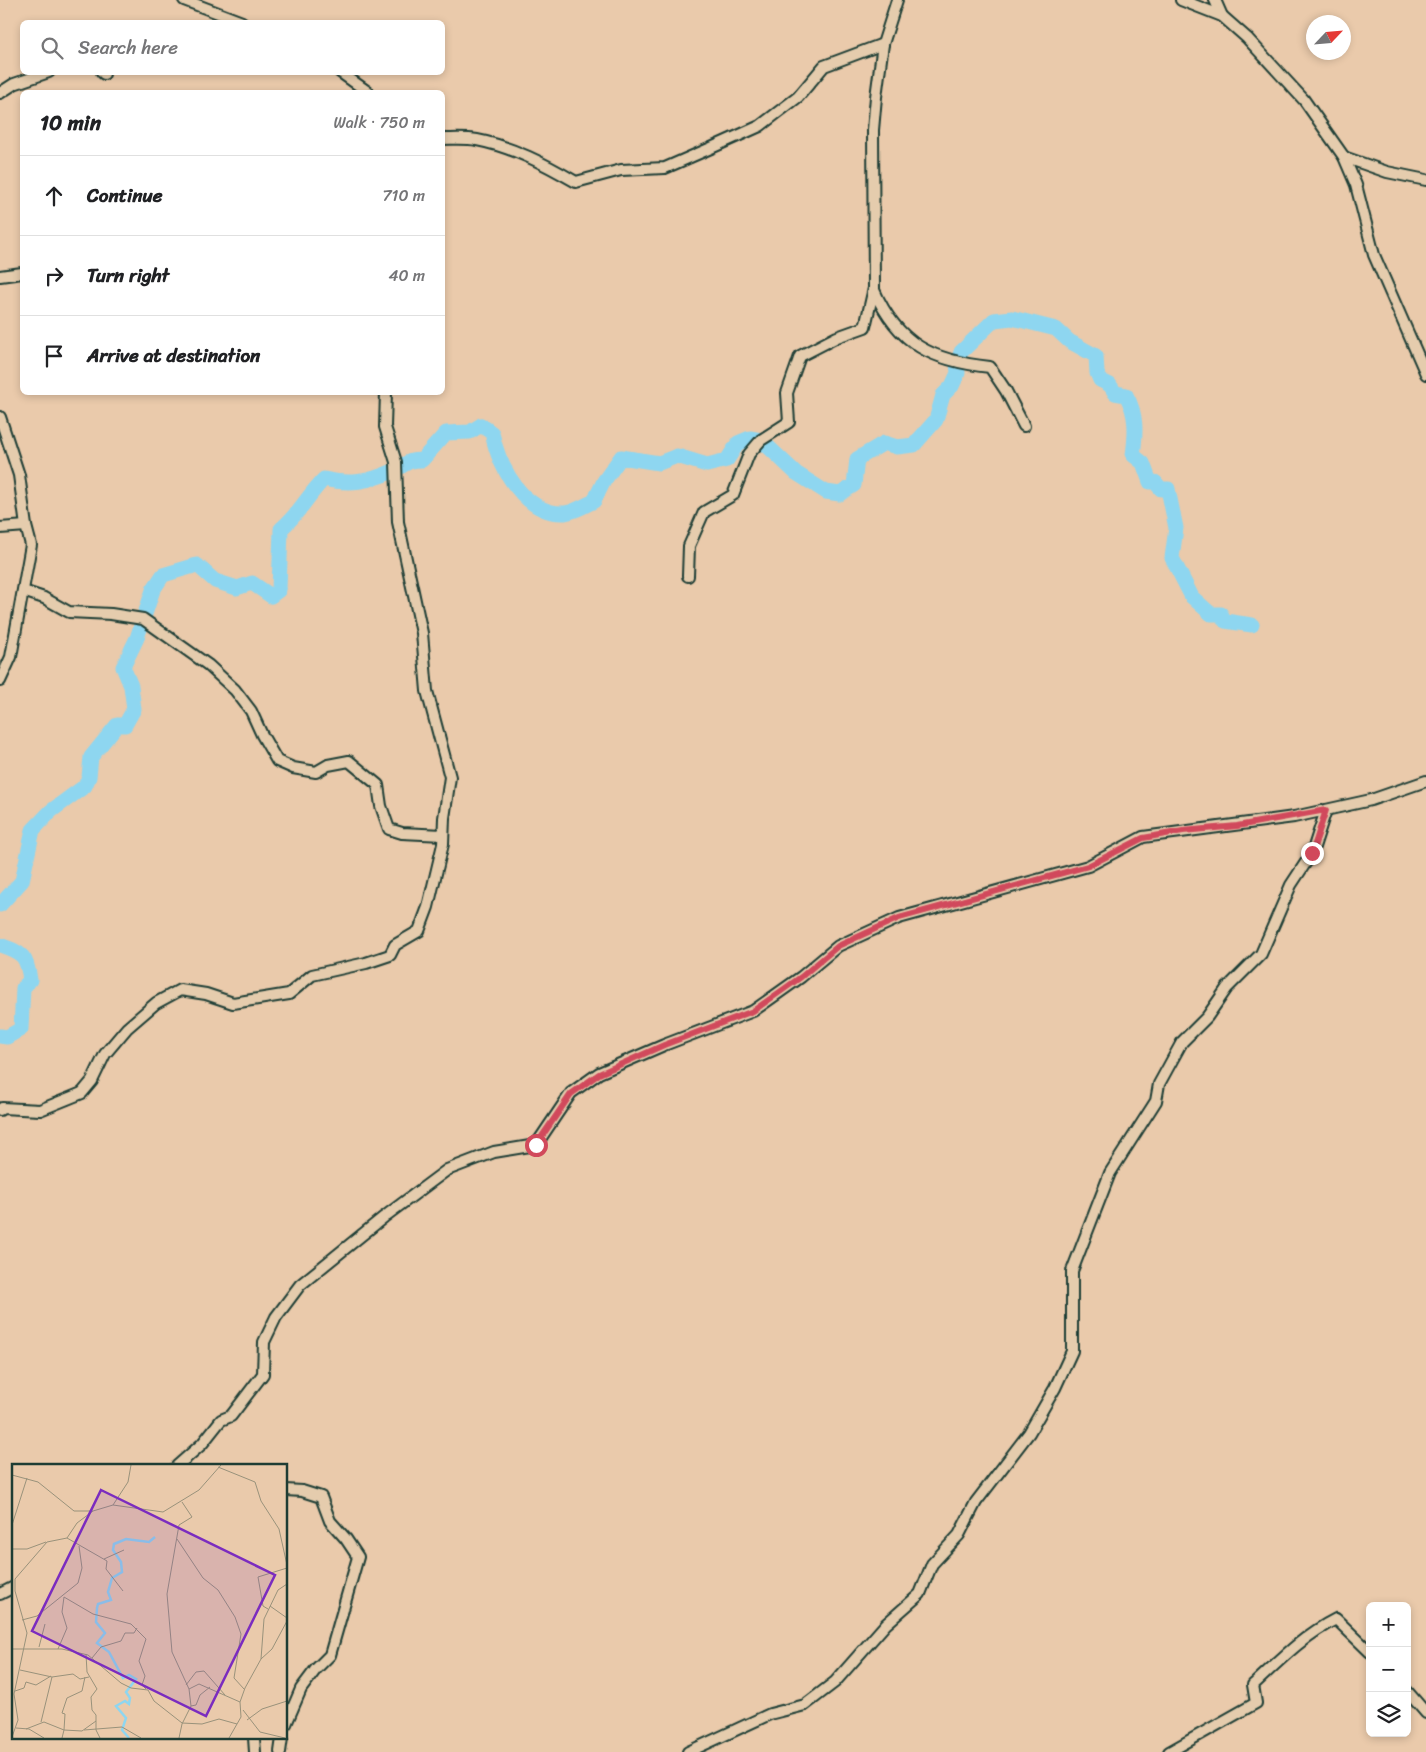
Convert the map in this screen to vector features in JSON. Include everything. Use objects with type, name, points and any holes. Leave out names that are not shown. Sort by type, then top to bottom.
[{"type":"street","points":[[184,0],[237,20]]},
{"type":"street","points":[[688,576],[689,546],[704,512],[733,495],[749,454],[761,440],[789,422],[787,393],[800,356],[836,337],[865,327],[874,290],[876,232],[873,130],[883,44],[897,0]]},
{"type":"street","points":[[1181,0],[1222,16],[1247,38],[1304,100],[1344,157],[1356,185],[1374,255],[1426,374]]},
{"type":"street","points":[[1215,0],[1222,16]]},
{"type":"street","points":[[445,139],[475,140],[502,146],[546,164],[576,182],[622,170],[665,168],[760,126],[798,97],[824,66],[883,44]]},
{"type":"street","points":[[0,93],[14,84],[40,75]]},
{"type":"street","points":[[344,75],[365,90]]},
{"type":"street","points":[[1344,157],[1387,172],[1426,180]]},
{"type":"street","points":[[0,276],[20,273]]},
{"type":"street","points":[[874,290],[882,310],[901,333],[937,357],[957,363],[990,367],[1006,391],[1024,426]]},
{"type":"street","points":[[0,1110],[2,1108],[40,1110],[82,1093],[92,1080],[105,1054],[128,1028],[156,1003],[180,990],[206,994],[233,1003],[289,994],[312,975],[366,963],[390,955],[395,945],[418,930],[428,907],[444,835],[450,777],[427,691],[422,633],[398,522],[396,462],[385,427],[386,395]]},
{"type":"street","points":[[0,417],[18,475],[31,545],[11,657],[0,681]]},
{"type":"street","points":[[0,528],[26,526]]},
{"type":"street","points":[[23,592],[44,598],[69,612],[111,614],[143,619],[208,665],[235,690],[251,711],[262,736],[277,761],[293,768],[316,772],[328,765],[349,761],[378,785],[381,806],[389,829],[402,833],[444,835]]},
{"type":"street","points":[[180,1464],[202,1444],[221,1420],[231,1416],[263,1374],[264,1342],[276,1317],[300,1285],[384,1217],[447,1170],[494,1152],[536,1145],[571,1094],[599,1074],[664,1045],[753,1011],[801,977],[838,946],[899,918],[1088,866],[1143,838],[1183,831],[1237,826],[1326,810],[1371,800],[1426,780]]},
{"type":"street","points":[[688,1752],[770,1714],[806,1705],[835,1682],[886,1624],[920,1594],[932,1564],[959,1534],[976,1502],[1029,1433],[1055,1388],[1072,1351],[1072,1271],[1110,1172],[1156,1101],[1159,1084],[1182,1042],[1207,1017],[1227,988],[1261,954],[1290,885],[1312,853],[1326,810]]},
{"type":"street","points":[[288,1490],[302,1491],[321,1496],[330,1521],[346,1539],[358,1557],[330,1655],[316,1668],[301,1689],[292,1704],[288,1717]]},
{"type":"street","points":[[0,1594],[12,1588]]},
{"type":"street","points":[[1169,1752],[1256,1703],[1253,1685],[1291,1649],[1322,1626],[1336,1619],[1366,1648]]},
{"type":"street","points":[[1408,1692],[1426,1713]]},
{"type":"waterway","points":[[0,905],[22,881],[33,830],[51,811],[85,786],[89,777],[91,757],[117,725],[125,725],[134,709],[131,686],[123,667],[137,638],[153,590],[163,575],[197,565],[215,581],[237,588],[252,583],[271,596],[279,590],[281,529],[324,479],[351,482],[375,478],[409,462],[422,460],[446,433],[470,432],[481,425],[492,433],[495,446],[507,474],[516,487],[526,498],[550,512],[565,513],[594,501],[604,481],[621,457],[659,463],[677,456],[707,465],[727,460],[738,443],[750,438],[761,440],[796,473],[826,492],[840,494],[854,485],[857,459],[884,443],[897,447],[914,445],[936,420],[943,395],[952,386],[958,373],[957,363],[961,352],[994,320],[1012,318],[1056,329],[1069,341],[1096,356],[1097,373],[1100,380],[1110,385],[1115,393],[1126,395],[1130,402],[1135,424],[1133,455],[1143,463],[1150,482],[1155,482],[1161,489],[1168,489],[1176,528],[1172,558],[1192,597],[1211,614],[1221,614],[1225,621],[1252,625]]},
{"type":"waterway","points":[[0,945],[14,950],[22,956],[25,960],[30,980],[23,988],[21,1029],[7,1037],[0,1036]]},
{"type":"route","points":[[536,1145],[571,1094],[599,1074],[664,1045],[706,1031],[753,1011],[801,977],[838,946],[899,918],[939,909],[981,894],[1088,866],[1143,838],[1183,831],[1237,826],[1326,810],[1312,853]]}]
